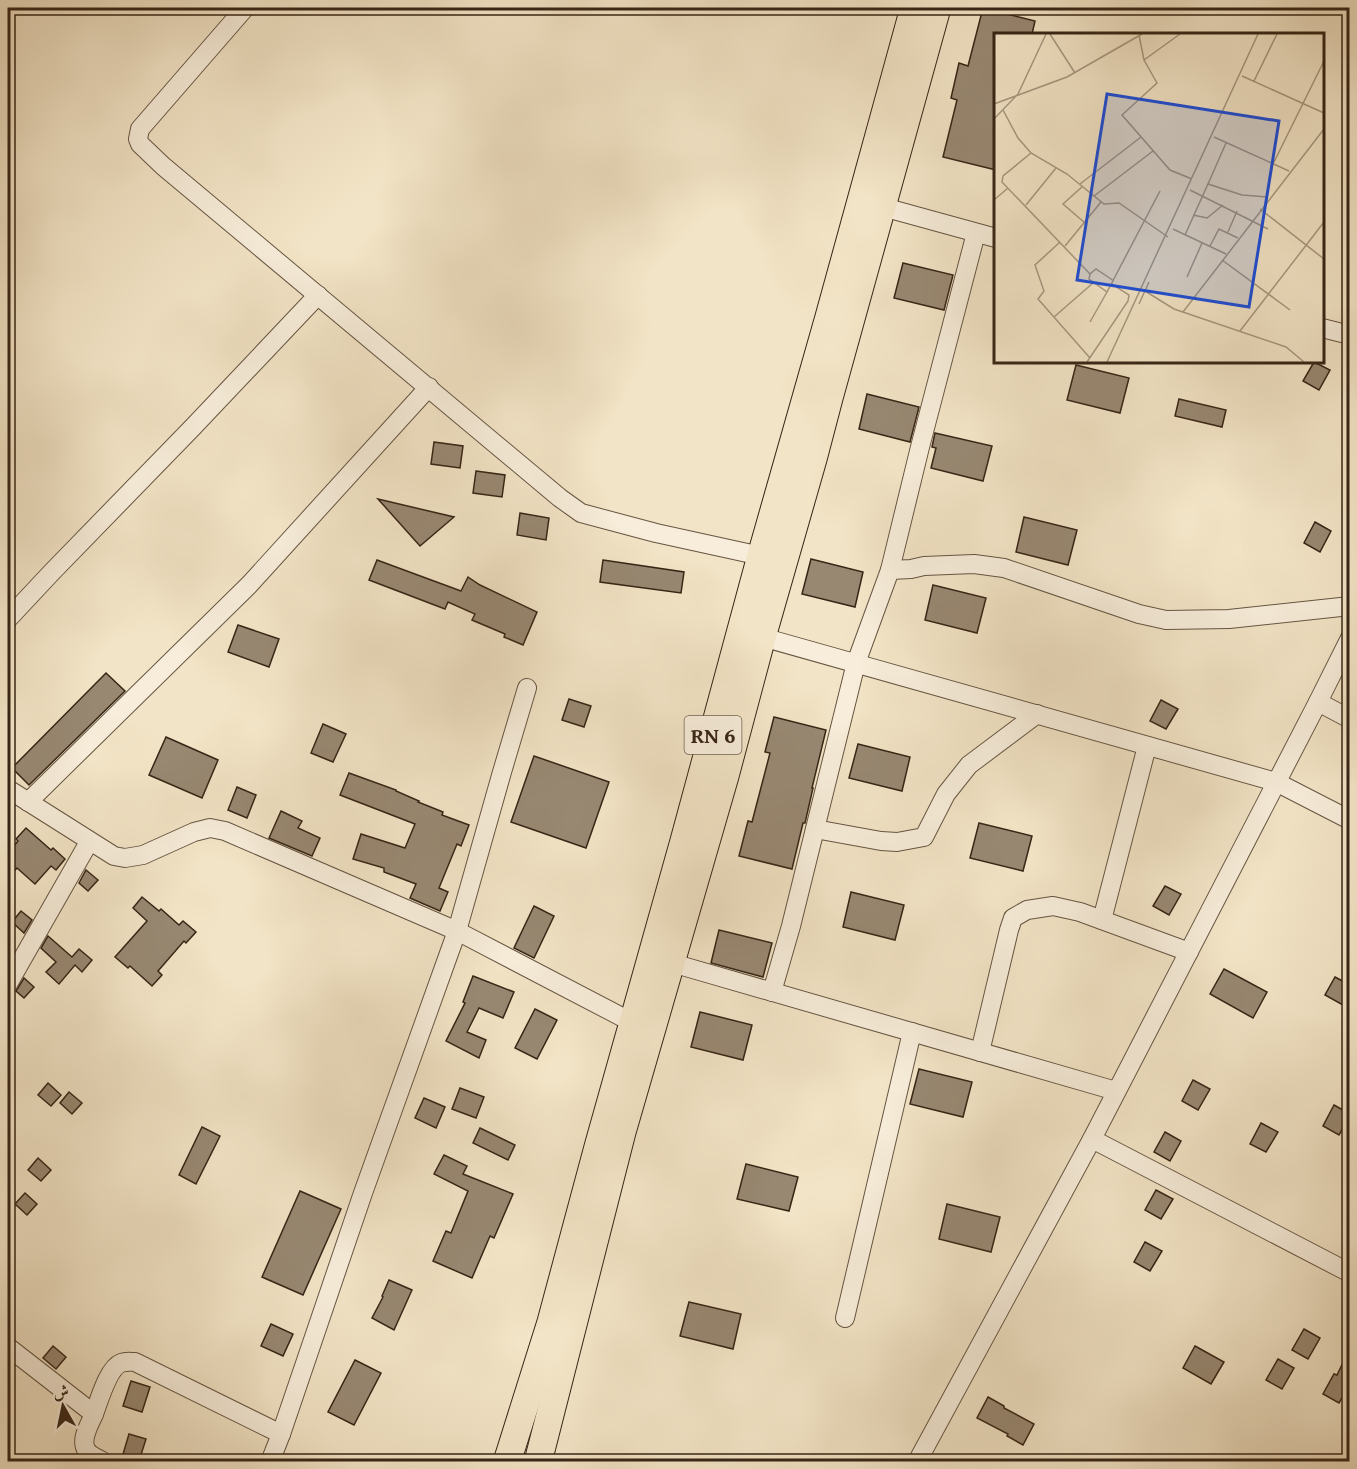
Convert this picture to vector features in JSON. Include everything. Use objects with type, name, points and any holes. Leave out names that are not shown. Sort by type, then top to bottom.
[{"type":"main road","name":"RN 6","points":[[538,1461],[622,1132],[642,1028],[687,829],[914,8]]},
{"type":"main road","name":"RN 6","points":[[507,1461],[551,1322],[598,1147],[642,1028],[672,963],[937,8]]},
{"type":"street","points":[[245,8],[140,129],[138,139],[140,144],[163,166],[580,513],[656,533],[761,556]]},
{"type":"street","points":[[883,207],[994,238]]},
{"type":"street","points":[[772,992],[791,926],[856,663],[888,579],[976,233]]},
{"type":"street","points":[[8,619],[318,295]]},
{"type":"street","points":[[1324,328],[1350,336]]},
{"type":"street","points":[[28,802],[249,585],[429,387]]},
{"type":"street","points":[[890,570],[974,564],[1004,568],[1139,614],[1166,620],[1229,619],[1350,606]]},
{"type":"street","points":[[762,637],[1276,782],[1350,820]]},
{"type":"street","points":[[917,1461],[1092,1139],[1350,638]]},
{"type":"street","points":[[271,1461],[363,1193],[458,931],[527,688]]},
{"type":"street","points":[[1318,702],[1350,719]]},
{"type":"street","points":[[815,829],[881,841],[897,842],[924,837],[946,794],[969,765],[1036,714]]},
{"type":"street","points":[[1102,920],[1147,746]]},
{"type":"street","points":[[8,789],[114,856],[125,858],[143,855],[194,832],[210,828],[225,831],[458,931],[642,1028]]},
{"type":"street","points":[[8,984],[89,842]]},
{"type":"street","points":[[980,1052],[1009,930],[1013,918],[1027,910],[1053,906],[1080,912],[1189,952]]},
{"type":"street","points":[[672,963],[1116,1090]]},
{"type":"street","points":[[845,1318],[912,1032]]},
{"type":"street","points":[[1092,1139],[1350,1273]]},
{"type":"street","points":[[8,1347],[94,1413]]},
{"type":"street","points":[[104,1461],[88,1453],[84,1443],[85,1435],[110,1374],[119,1363],[129,1361],[281,1434]]},
{"type":"building","points":[[983,8],[1035,21],[1032,33],[994,33],[994,170],[943,157],[957,100],[951,98],[959,63],[968,66]]},
{"type":"building","points":[[903,263],[953,275],[944,310],[894,298]]},
{"type":"building","points":[[1313,363],[1330,370],[1319,390],[1303,381]]},
{"type":"building","points":[[1076,365],[1129,378],[1120,413],[1067,400]]},
{"type":"building","points":[[867,394],[919,407],[910,442],[859,429]]},
{"type":"building","points":[[1179,399],[1226,410],[1222,427],[1175,416]]},
{"type":"building","points":[[935,433],[992,446],[983,481],[931,468],[936,448],[932,447]]},
{"type":"building","points":[[434,442],[463,446],[460,468],[431,464]]},
{"type":"building","points":[[476,471],[505,475],[502,497],[473,493]]},
{"type":"building","points":[[378,499],[454,517],[420,546]]},
{"type":"building","points":[[520,513],[549,518],[546,540],[517,535]]},
{"type":"building","points":[[1024,517],[1077,530],[1068,565],[1016,552]]},
{"type":"building","points":[[1315,522],[1331,531],[1320,552],[1304,543]]},
{"type":"building","points":[[811,559],[863,572],[855,607],[802,594]]},
{"type":"building","points":[[377,560],[461,591],[468,577],[537,612],[523,645],[504,637],[505,634],[472,620],[475,614],[448,602],[445,609],[369,580]]},
{"type":"building","points":[[603,560],[684,572],[681,593],[600,582]]},
{"type":"building","points":[[933,585],[986,598],[977,633],[925,620]]},
{"type":"building","points":[[238,625],[279,639],[269,667],[228,652]]},
{"type":"building","points":[[106,673],[125,691],[29,785],[12,768]]},
{"type":"building","points":[[569,699],[591,706],[584,727],[562,720]]},
{"type":"building","points":[[1161,700],[1178,709],[1166,729],[1150,721]]},
{"type":"building","points":[[774,717],[826,730],[792,869],[739,856],[748,821],[752,822],[770,753],[765,752]]},
{"type":"building","points":[[323,724],[346,734],[333,762],[311,753]]},
{"type":"building","points":[[166,737],[218,760],[202,798],[149,775]]},
{"type":"building","points":[[858,744],[910,757],[902,791],[849,778]]},
{"type":"building","points":[[534,756],[609,782],[586,848],[511,822]]},
{"type":"building","points":[[349,773],[396,790],[443,812],[442,815],[469,825],[461,846],[457,844],[439,888],[448,892],[440,911],[410,898],[416,884],[384,872],[384,868],[353,859],[361,834],[405,848],[415,824],[340,795]]},
{"type":"building","points":[[237,787],[256,795],[247,818],[228,810]]},
{"type":"building","points":[[281,811],[302,821],[298,828],[320,838],[312,856],[269,838]]},
{"type":"building","points":[[979,823],[1032,836],[1023,871],[970,858]]},
{"type":"building","points":[[26,828],[65,859],[56,870],[51,866],[35,884],[17,868],[8,878],[8,853]]},
{"type":"building","points":[[86,870],[98,880],[88,891],[79,883]]},
{"type":"building","points":[[1165,886],[1181,894],[1169,915],[1153,906]]},
{"type":"building","points":[[851,892],[904,905],[895,940],[843,927]]},
{"type":"building","points":[[142,897],[159,911],[161,909],[179,925],[183,921],[196,932],[186,943],[184,941],[158,971],[162,975],[152,986],[130,966],[128,968],[115,957],[147,921],[133,908]]},
{"type":"building","points":[[534,906],[554,916],[534,958],[514,948]]},
{"type":"building","points":[[21,911],[32,920],[24,933],[12,922]]},
{"type":"building","points":[[719,930],[772,943],[763,977],[711,963]]},
{"type":"building","points":[[48,936],[72,957],[79,949],[92,960],[82,972],[75,965],[59,984],[46,972],[56,962],[41,948]]},
{"type":"building","points":[[1224,969],[1267,992],[1253,1018],[1210,994]]},
{"type":"building","points":[[473,976],[514,992],[503,1018],[479,1008],[467,1032],[486,1040],[479,1058],[446,1041],[465,1003],[463,1002]]},
{"type":"building","points":[[1335,977],[1350,985],[1350,1009],[1325,995]]},
{"type":"building","points":[[24,978],[34,987],[24,998],[16,991]]},
{"type":"building","points":[[535,1009],[557,1020],[537,1059],[515,1048]]},
{"type":"building","points":[[700,1012],[752,1025],[743,1060],[691,1047]]},
{"type":"building","points":[[919,1069],[972,1082],[963,1117],[910,1104]]},
{"type":"building","points":[[1193,1080],[1210,1089],[1198,1110],[1182,1101]]},
{"type":"building","points":[[48,1083],[61,1095],[51,1106],[38,1095]]},
{"type":"building","points":[[460,1088],[484,1097],[476,1118],[452,1109]]},
{"type":"building","points":[[69,1092],[82,1103],[72,1114],[60,1103]]},
{"type":"building","points":[[424,1098],[445,1107],[436,1128],[415,1118]]},
{"type":"building","points":[[1334,1105],[1350,1114],[1339,1135],[1323,1126]]},
{"type":"building","points":[[1261,1123],[1278,1132],[1266,1152],[1250,1144]]},
{"type":"building","points":[[202,1127],[220,1136],[196,1184],[179,1175]]},
{"type":"building","points":[[480,1128],[515,1145],[508,1160],[473,1143]]},
{"type":"building","points":[[1165,1132],[1181,1141],[1170,1161],[1154,1152]]},
{"type":"building","points":[[444,1155],[467,1166],[463,1174],[513,1194],[494,1238],[490,1236],[472,1278],[433,1261],[446,1231],[451,1233],[468,1191],[434,1174]]},
{"type":"building","points":[[38,1158],[51,1170],[41,1181],[28,1170]]},
{"type":"building","points":[[746,1164],[798,1177],[789,1211],[737,1199]]},
{"type":"building","points":[[1156,1190],[1173,1199],[1161,1219],[1145,1210]]},
{"type":"building","points":[[300,1191],[341,1209],[303,1295],[262,1277]]},
{"type":"building","points":[[25,1193],[37,1204],[27,1215],[15,1204]]},
{"type":"building","points":[[947,1204],[1000,1217],[991,1252],[939,1239]]},
{"type":"building","points":[[1145,1242],[1162,1251],[1150,1271],[1134,1262]]},
{"type":"building","points":[[389,1280],[412,1290],[394,1330],[372,1318]]},
{"type":"building","points":[[689,1302],[741,1314],[733,1349],[680,1336]]},
{"type":"building","points":[[271,1324],[293,1334],[283,1356],[261,1346]]},
{"type":"building","points":[[1304,1329],[1320,1338],[1308,1359],[1292,1350]]},
{"type":"building","points":[[53,1346],[66,1357],[56,1369],[43,1358]]},
{"type":"building","points":[[1195,1346],[1224,1362],[1211,1384],[1183,1368]]},
{"type":"building","points":[[1350,1348],[1350,1384],[1339,1403],[1323,1394],[1334,1374],[1337,1375]]},
{"type":"building","points":[[1278,1359],[1294,1368],[1282,1389],[1266,1380]]},
{"type":"building","points":[[355,1360],[381,1373],[354,1425],[328,1412]]},
{"type":"building","points":[[131,1381],[150,1387],[142,1412],[123,1406]]},
{"type":"building","points":[[988,1397],[1034,1424],[1023,1445],[1007,1436],[1008,1434],[977,1418]]},
{"type":"building","points":[[129,1434],[146,1439],[139,1461],[121,1461]]}]
